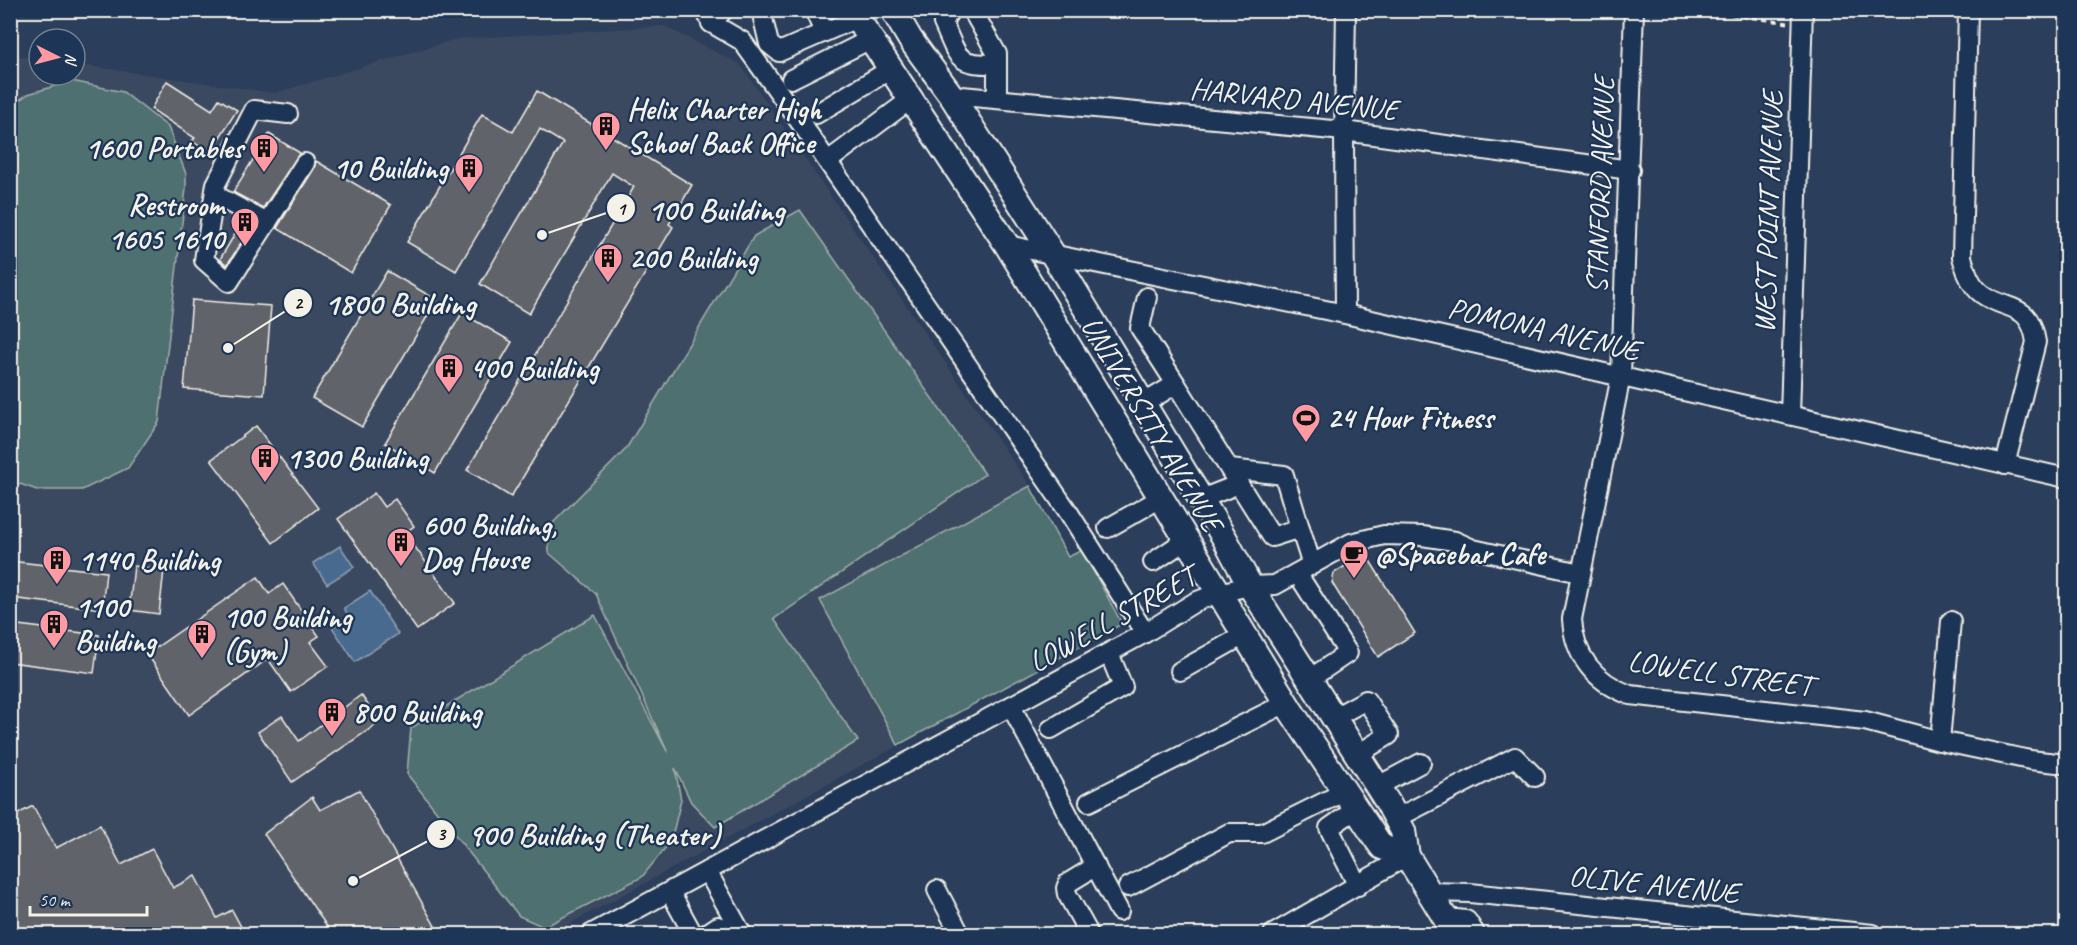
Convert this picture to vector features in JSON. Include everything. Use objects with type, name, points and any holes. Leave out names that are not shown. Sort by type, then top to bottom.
[{"type":"main road","name":"UNIVERSITY AVENUE","points":[[893,10],[910,39],[951,95],[1052,253],[1201,499],[1250,586],[1378,786],[1403,831],[1407,856],[1428,892],[1443,928],[1466,923],[1472,934]]},
{"type":"main road","name":"UNIVERSITY AVENUE","points":[[856,14],[1007,245],[1218,593],[1350,801],[1382,847],[1407,856]]},
{"type":"street","points":[[761,10],[769,44],[779,52],[824,32],[856,14]]},
{"type":"street","points":[[814,10],[824,32]]},
{"type":"street","points":[[950,10],[943,23],[959,57],[973,64],[997,64]]},
{"type":"street","points":[[972,10],[997,54],[997,99]]},
{"type":"street","points":[[1345,314],[1346,10]]},
{"type":"street","name":"STANFORD AVENUE","points":[[1580,573],[1621,376],[1634,10]]},
{"type":"street","points":[[1968,10],[1962,257],[1970,281],[1982,294],[2012,306],[2026,316],[2036,342],[2005,465]]},
{"type":"street","points":[[715,15],[742,41],[828,161],[1062,503],[1145,633]]},
{"type":"street","name":"WEST POINT AVENUE","points":[[1790,415],[1803,18]]},
{"type":"street","points":[[791,79],[871,39]]},
{"type":"street","points":[[816,114],[891,69]]},
{"type":"street","name":"HARVARD AVENUE","points":[[951,95],[1344,131],[1630,170]]},
{"type":"street","points":[[828,161],[911,99]]},
{"type":"street","points":[[288,114],[254,110],[216,184],[204,260],[229,282],[305,163]]},
{"type":"street","points":[[215,195],[267,223]]},
{"type":"street","name":"POMONA AVENUE","points":[[1007,245],[1345,314],[2067,478]]},
{"type":"street","points":[[1147,297],[1140,328],[1272,537],[1300,528]]},
{"type":"street","points":[[1143,404],[1176,384]]},
{"type":"street","points":[[1201,499],[1235,477],[1284,475],[1300,528],[1305,569],[1348,653],[1311,678]]},
{"type":"street","points":[[1108,528],[1161,498]]},
{"type":"street","name":"LOWELL STREET","points":[[591,934],[1109,653],[1195,602],[1218,593],[1250,586],[1275,585],[1351,543],[1384,535],[1422,536],[1455,541],[1473,549],[1580,573],[1572,619],[1574,639],[1589,669],[1618,691],[1642,697],[1864,721],[1940,741],[2030,760],[2067,764]]},
{"type":"street","points":[[1153,562],[1186,540]]},
{"type":"street","points":[[1940,741],[1951,621]]},
{"type":"street","points":[[1180,671],[1244,635]]},
{"type":"street","points":[[1051,729],[1123,687],[1109,653]]},
{"type":"street","points":[[1335,717],[1366,700],[1389,735],[1358,754]]},
{"type":"street","points":[[1089,802],[1286,703]]},
{"type":"street","points":[[1011,706],[1119,911]]},
{"type":"street","points":[[1397,818],[1515,757],[1535,777]]},
{"type":"street","points":[[1378,786],[1421,763]]},
{"type":"street","points":[[1350,801],[1329,828],[1358,886]]},
{"type":"street","points":[[1128,887],[1229,833],[1262,833],[1350,801]]},
{"type":"street","points":[[1273,934],[1407,856]]},
{"type":"street","points":[[1086,930],[1066,888],[1068,883],[1096,866]]},
{"type":"street","points":[[707,871],[742,934]]},
{"type":"street","points":[[937,890],[960,934]]},
{"type":"street","points":[[670,892],[693,934]]},
{"type":"street","name":"OLIVE AVENUE","points":[[1428,892],[1470,893],[1802,931],[1873,934]]},
{"type":"path","points":[[1700,10],[1803,18]]},
{"type":"shaded area","points":[[664,26],[740,64],[1030,486],[1068,557],[1122,624],[551,934],[11,934],[11,55],[27,57],[27,87],[87,87],[87,66],[275,93],[456,39]]},
{"type":"shaded area","points":[[340,546],[354,567],[327,584],[313,563]]},
{"type":"shaded area","points":[[370,591],[398,634],[355,662],[332,627],[349,617],[344,608]]},
{"type":"green space","points":[[87,84],[123,92],[168,127],[186,174],[159,422],[128,468],[82,490],[37,490],[11,481],[11,106],[28,94],[52,87],[87,87]]},
{"type":"green space","points":[[800,210],[985,474],[774,619],[858,741],[715,827],[691,802],[675,768],[681,800],[671,841],[642,877],[544,927],[519,916],[407,774],[411,728],[595,615],[668,753],[596,594],[549,553],[548,528],[626,449],[754,236]]},
{"type":"green space","points":[[1030,486],[1068,557],[1082,550],[1122,624],[898,745],[820,600]]},
{"type":"building","points":[[167,81],[212,110],[219,99],[237,110],[210,153],[192,141],[195,138],[151,109]]},
{"type":"building","points":[[537,91],[692,185],[669,224],[673,227],[511,497],[467,470],[634,187],[612,173],[529,314],[480,284],[563,143],[540,129],[456,271],[407,242],[482,114],[513,132]]},
{"type":"building","name":"1600 Portables","points":[[269,134],[300,153],[263,208],[233,192]]},
{"type":"building","points":[[316,161],[391,205],[351,273],[277,228],[314,169]]},
{"type":"building","points":[[242,222],[251,227],[227,265],[220,259]]},
{"type":"building","points":[[387,271],[437,300],[362,427],[312,398]]},
{"type":"building","points":[[192,300],[271,306],[264,395],[184,389]]},
{"type":"building","name":"400 Building","points":[[462,313],[512,342],[435,473],[385,443]]},
{"type":"building","name":"1300 Building","points":[[256,426],[318,508],[273,543],[211,460]]},
{"type":"building","name":"600 Building, Dog House","points":[[374,493],[384,507],[395,499],[414,526],[405,533],[455,603],[417,630],[338,519]]},
{"type":"building","points":[[1367,556],[1415,633],[1378,657],[1332,583],[1334,573],[1347,563]]},
{"type":"building","name":"1140 Building","points":[[10,561],[106,572],[102,609],[10,598]]},
{"type":"building","points":[[134,566],[164,570],[159,614],[129,610]]},
{"type":"building","points":[[258,577],[269,594],[283,584],[319,636],[310,642],[328,666],[291,692],[268,659],[189,715],[147,654]]},
{"type":"building","name":"1100 Building","points":[[10,624],[99,635],[94,673],[10,662]]},
{"type":"building","name":"800 Building","points":[[361,695],[380,722],[292,782],[258,732],[282,716],[299,741]]},
{"type":"building","points":[[359,790],[436,928],[424,934],[332,934],[264,834],[312,797],[320,810]]},
{"type":"building","points":[[33,806],[56,848],[100,825],[121,865],[152,849],[173,888],[195,876],[217,918],[232,910],[245,934],[10,934],[10,818]]},
{"type":"place","name":"Helix Charter High School Back Office","points":[[606,152]]},
{"type":"place","name":"1600 Portables","points":[[264,174]]},
{"type":"place","name":"10 Building","points":[[469,194]]},
{"type":"place","name":"100 Building","points":[[542,235]]},
{"type":"place","name":"Restroom 1605 1610","points":[[245,248]]},
{"type":"place","name":"200 Building","points":[[608,284]]},
{"type":"place","name":"1800 Building","points":[[228,348]]},
{"type":"place","name":"400 Building","points":[[449,394]]},
{"type":"place","name":"24 Hour Fitness","points":[[1306,444]]},
{"type":"place","name":"1300 Building","points":[[265,484]]},
{"type":"place","name":"600 Building, Dog House","points":[[401,568]]},
{"type":"place","name":"@Spacebar Cafe","points":[[1354,580]]},
{"type":"place","name":"1140 Building","points":[[57,586]]},
{"type":"place","name":"1100 Building","points":[[54,650]]},
{"type":"place","name":"100 Building (Gym)","points":[[202,660]]},
{"type":"place","name":"800 Building","points":[[332,738]]},
{"type":"place","name":"900 Building (Theater)","points":[[353,881]]}]
